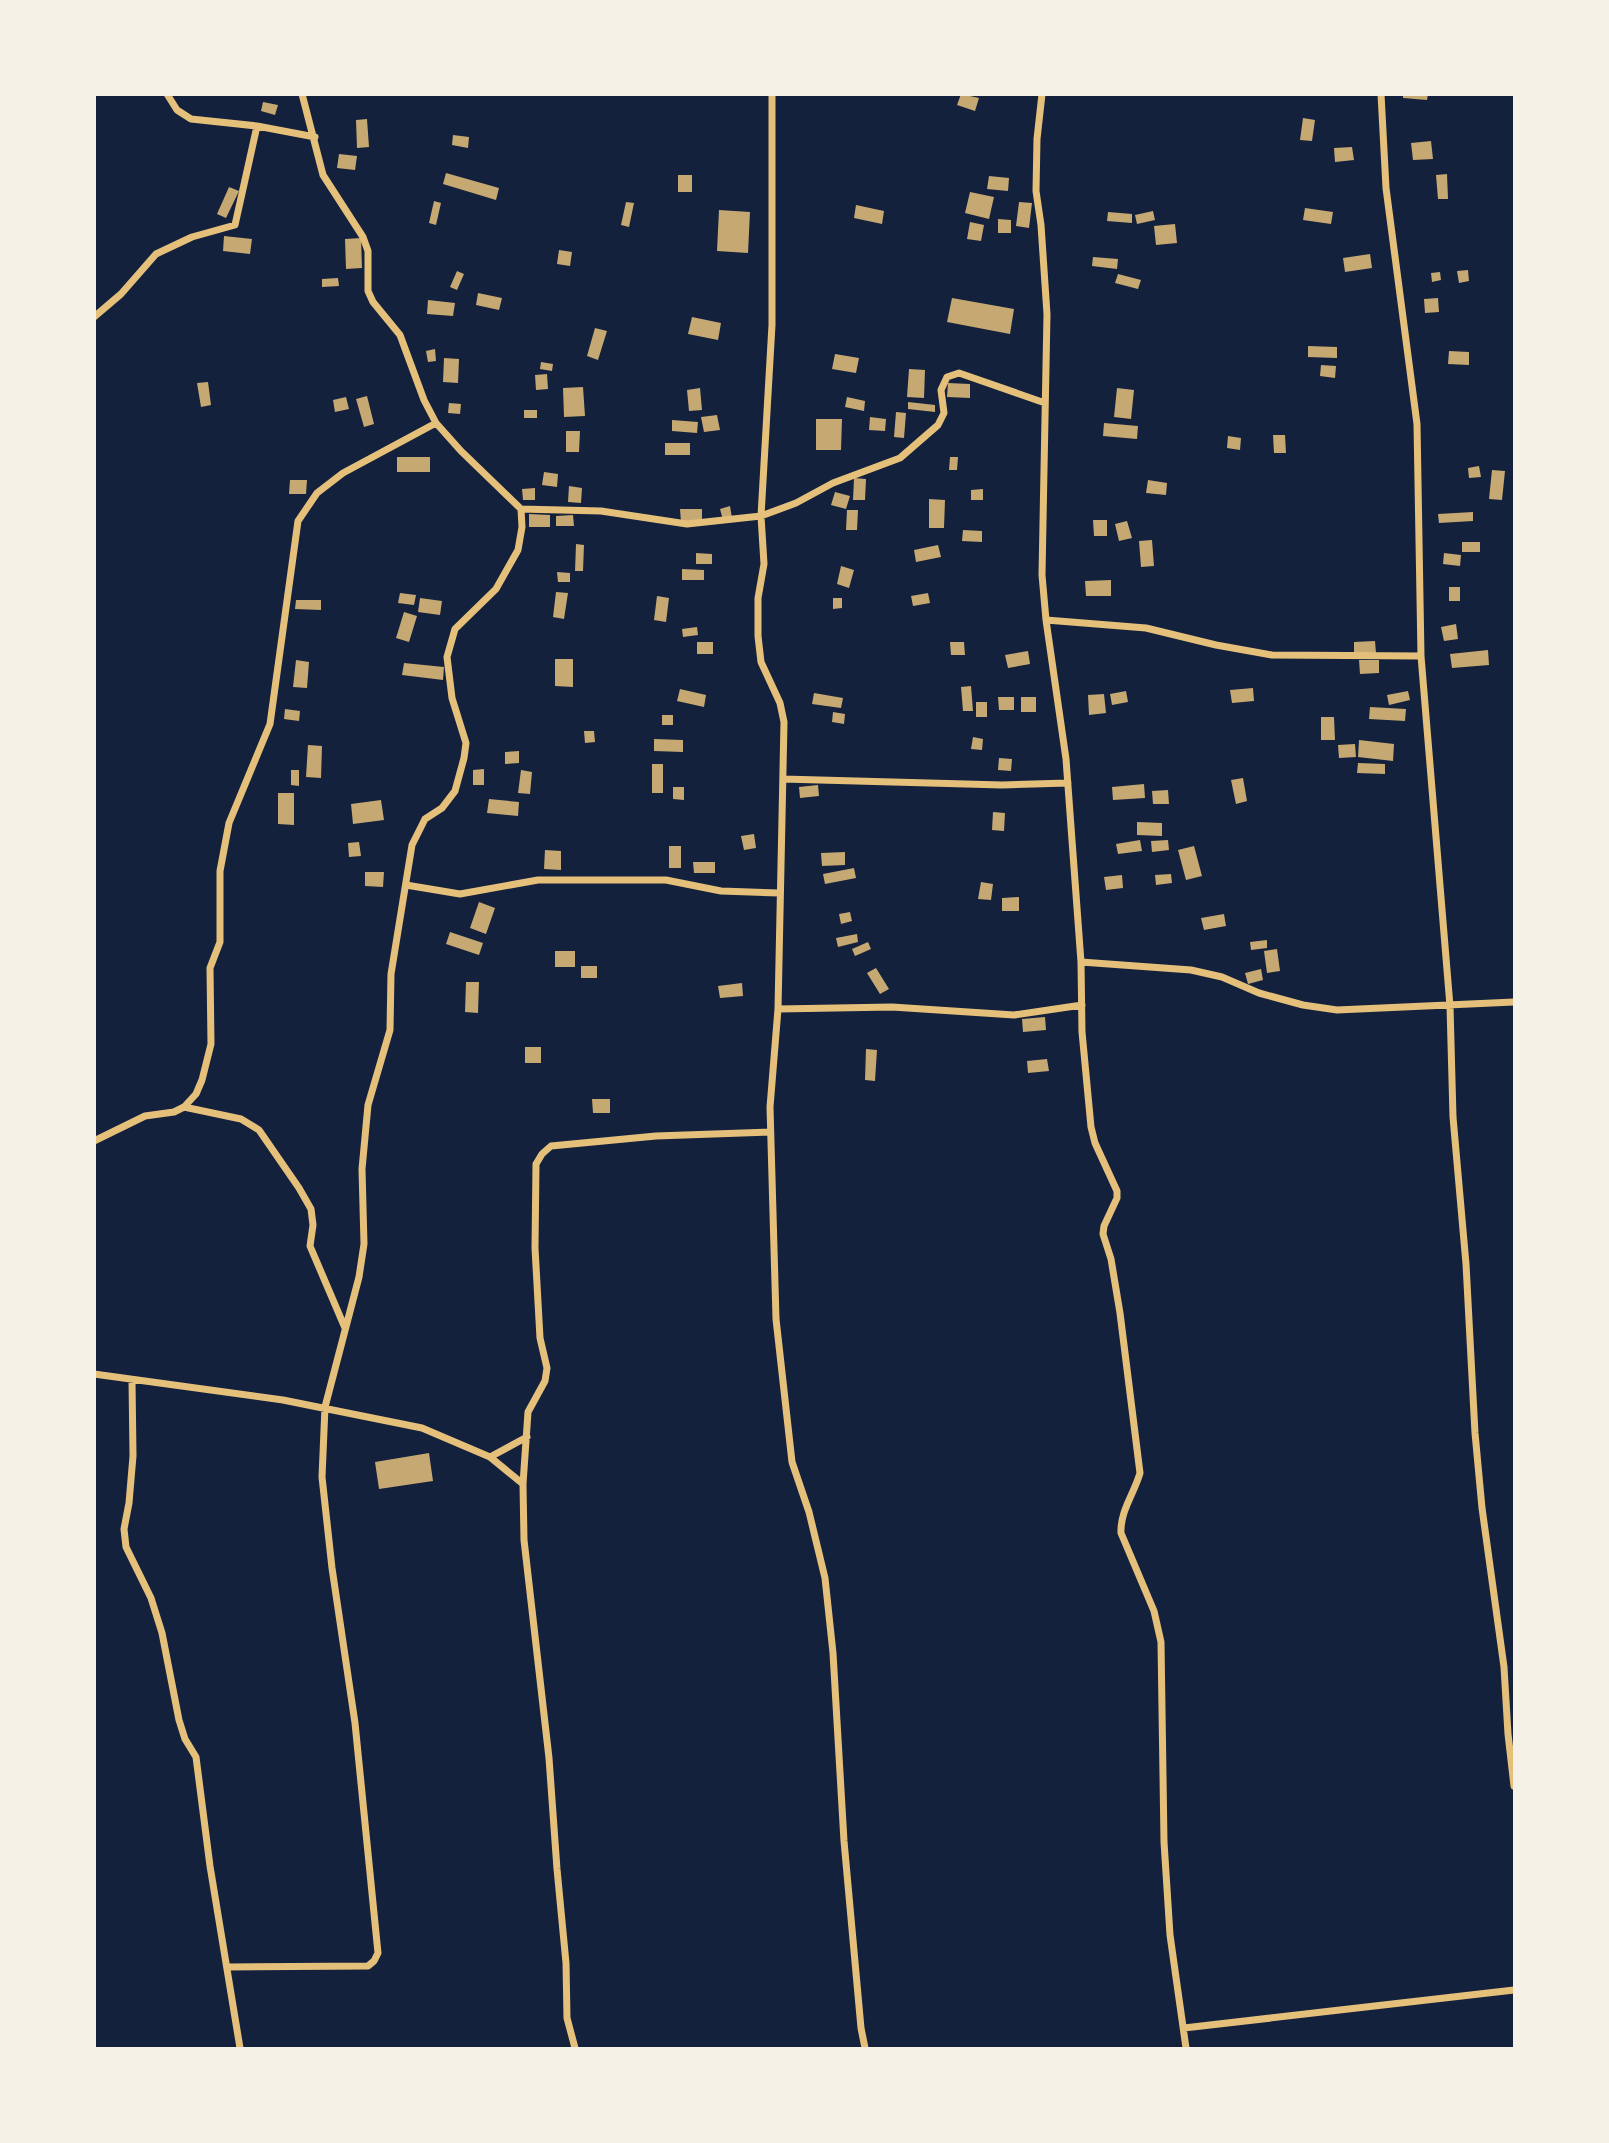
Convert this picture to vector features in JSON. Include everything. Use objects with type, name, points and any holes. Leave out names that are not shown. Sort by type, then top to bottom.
[{"type":"street","points":[[167,94],[177,110],[191,119],[257,126],[315,137]]},
{"type":"street","points":[[302,94],[323,175],[363,237],[368,251],[368,290],[373,302],[400,335],[424,400],[436,423],[521,509],[601,511],[687,524],[761,516],[796,503],[833,483],[900,458],[938,425],[944,413],[941,390],[947,377],[959,373],[1045,403]]},
{"type":"street","points":[[772,94],[772,325],[761,516],[764,564],[758,598],[758,636],[761,662],[780,703],[784,722],[778,1009],[770,1132],[776,1319],[792,1462],[825,1578],[833,1653],[845,1854],[865,2049]]},
{"type":"street","points":[[1042,94],[1037,139],[1036,191],[1047,314],[1042,575],[1068,783],[1081,962],[1082,1032],[1091,1127],[1095,1143],[1117,1191],[1117,1198],[1103,1234],[1111,1259],[1120,1313],[1140,1473],[1120,1522],[1121,1533],[1154,1611],[1161,1642],[1165,1854],[1170,1935],[1186,2049]]},
{"type":"street","points":[[1381,94],[1386,188],[1417,424],[1421,656],[1450,1006],[1453,1117],[1466,1264],[1475,1433],[1482,1508],[1504,1667],[1514,1786]]},
{"type":"street","points":[[94,317],[121,294],[156,254],[192,237],[234,225],[257,126]]},
{"type":"street","points":[[94,1142],[145,1116],[174,1112],[184,1107],[196,1094],[202,1080],[211,1044],[210,968],[220,942],[220,871],[229,823],[270,724],[298,521],[317,493],[343,473],[436,423]]},
{"type":"street","points":[[228,1967],[368,1966],[378,1953],[355,1723],[332,1568],[322,1477],[325,1407],[359,1278],[364,1244],[362,1168],[368,1105],[390,1030],[391,974],[412,845],[425,819],[442,808],[455,791],[464,758],[466,743],[452,698],[447,657],[455,629],[496,589],[518,550],[522,527],[521,509]]},
{"type":"street","points":[[1046,620],[1146,628],[1272,655],[1421,656]]},
{"type":"street","points":[[783,779],[1002,785],[1068,783]]},
{"type":"street","points":[[406,886],[460,894],[538,880],[666,880],[721,891],[780,893]]},
{"type":"street","points":[[1081,962],[1191,970],[1222,977],[1259,993],[1303,1005],[1337,1010],[1514,1002]]},
{"type":"street","points":[[778,1009],[892,1007],[1014,1015],[1082,1005]]},
{"type":"street","points":[[184,1107],[241,1119],[259,1130],[311,1209],[313,1225],[310,1246],[345,1329]]},
{"type":"street","points":[[575,2049],[567,2018],[566,1963],[550,1758],[524,1540],[523,1483],[528,1412],[545,1381],[547,1368],[540,1338],[536,1164],[551,1146],[656,1136],[770,1132]]},
{"type":"street","points":[[94,1374],[325,1407],[422,1428],[490,1457],[523,1483]]},
{"type":"street","points":[[132,1380],[133,1456],[125,1538],[151,1598],[165,1646],[179,1720],[185,1739],[196,1757],[210,1866],[240,2049]]},
{"type":"street","points":[[490,1457],[527,1437]]},
{"type":"street","points":[[1184,2028],[1514,1990]]},
{"type":"building","points":[[961,94],[979,98],[975,111],[957,105]]},
{"type":"building","points":[[1403,94],[1428,94],[1427,100],[1403,98]]},
{"type":"building","points":[[263,102],[278,105],[275,115],[261,111]]},
{"type":"building","points":[[1303,118],[1315,120],[1312,141],[1300,140]]},
{"type":"building","points":[[367,119],[369,147],[357,148],[356,120]]},
{"type":"building","points":[[453,135],[469,137],[468,148],[452,145]]},
{"type":"building","points":[[1431,141],[1433,159],[1413,160],[1411,143]]},
{"type":"building","points":[[1352,147],[1354,160],[1335,162],[1334,148]]},
{"type":"building","points":[[339,154],[357,156],[355,170],[337,168]]},
{"type":"building","points":[[446,173],[499,188],[496,200],[443,184]]},
{"type":"building","points":[[1447,174],[1448,199],[1438,199],[1436,175]]},
{"type":"building","points":[[678,175],[692,175],[692,192],[678,192]]},
{"type":"building","points":[[989,176],[1009,178],[1008,191],[987,189]]},
{"type":"building","points":[[229,187],[239,191],[226,218],[217,214]]},
{"type":"building","points":[[970,192],[994,197],[989,219],[965,213]]},
{"type":"building","points":[[434,201],[441,203],[436,225],[429,223]]},
{"type":"building","points":[[626,202],[634,203],[629,227],[621,225]]},
{"type":"building","points":[[1019,202],[1032,203],[1029,228],[1016,226]]},
{"type":"building","points":[[856,205],[884,211],[882,224],[854,218]]},
{"type":"building","points":[[1305,208],[1333,212],[1331,224],[1303,220]]},
{"type":"building","points":[[719,210],[750,212],[748,253],[717,251]]},
{"type":"building","points":[[1153,211],[1155,220],[1137,224],[1135,215]]},
{"type":"building","points":[[1108,212],[1132,214],[1132,223],[1107,221]]},
{"type":"building","points":[[998,219],[1011,220],[1011,233],[998,233]]},
{"type":"building","points":[[970,222],[984,225],[981,241],[967,239]]},
{"type":"building","points":[[1175,224],[1177,243],[1156,245],[1154,226]]},
{"type":"building","points":[[224,236],[252,239],[250,254],[223,251]]},
{"type":"building","points":[[361,238],[362,268],[346,269],[345,239]]},
{"type":"building","points":[[559,250],[572,252],[570,266],[557,264]]},
{"type":"building","points":[[1370,254],[1372,268],[1345,272],[1343,258]]},
{"type":"building","points":[[1093,257],[1118,259],[1117,269],[1092,266]]},
{"type":"building","points":[[1468,270],[1469,281],[1459,283],[1457,271]]},
{"type":"building","points":[[457,271],[464,274],[457,290],[450,287]]},
{"type":"building","points":[[1440,272],[1441,280],[1432,282],[1431,273]]},
{"type":"building","points":[[1118,274],[1141,280],[1138,289],[1115,283]]},
{"type":"building","points":[[338,278],[339,286],[322,287],[322,279]]},
{"type":"building","points":[[478,293],[502,298],[499,310],[476,305]]},
{"type":"building","points":[[952,298],[1014,309],[1010,334],[947,322]]},
{"type":"building","points":[[1438,298],[1439,312],[1425,313],[1424,299]]},
{"type":"building","points":[[428,300],[455,303],[453,316],[427,314]]},
{"type":"building","points":[[692,317],[721,323],[718,340],[688,334]]},
{"type":"building","points":[[595,328],[607,331],[598,360],[587,356]]},
{"type":"building","points":[[1308,346],[1337,347],[1337,358],[1308,357]]},
{"type":"building","points":[[435,349],[436,361],[428,362],[426,351]]},
{"type":"building","points":[[1449,351],[1469,352],[1469,365],[1448,364]]},
{"type":"building","points":[[835,354],[859,358],[856,373],[832,369]]},
{"type":"building","points":[[444,358],[459,359],[458,383],[443,382]]},
{"type":"building","points":[[541,362],[553,364],[552,371],[540,369]]},
{"type":"building","points":[[1321,365],[1336,366],[1335,378],[1320,376]]},
{"type":"building","points":[[909,369],[925,370],[924,398],[907,397]]},
{"type":"building","points":[[547,374],[548,389],[536,390],[535,375]]},
{"type":"building","points":[[208,382],[211,405],[201,407],[197,383]]},
{"type":"building","points":[[948,383],[970,384],[970,398],[947,397]]},
{"type":"building","points":[[583,387],[585,416],[564,417],[563,388]]},
{"type":"building","points":[[700,388],[702,410],[689,411],[687,390]]},
{"type":"building","points":[[1117,388],[1134,390],[1131,419],[1114,417]]},
{"type":"building","points":[[367,396],[374,424],[364,427],[356,399]]},
{"type":"building","points":[[346,397],[349,409],[335,412],[333,400]]},
{"type":"building","points":[[847,397],[865,401],[864,411],[845,407]]},
{"type":"building","points":[[908,402],[935,405],[935,412],[908,409]]},
{"type":"building","points":[[449,403],[461,404],[460,414],[448,413]]},
{"type":"building","points":[[524,410],[537,410],[537,418],[524,418]]},
{"type":"building","points":[[896,412],[906,413],[904,438],[894,437]]},
{"type":"building","points":[[717,415],[720,430],[704,432],[701,417]]},
{"type":"building","points":[[870,417],[886,419],[885,431],[869,430]]},
{"type":"building","points":[[816,419],[842,419],[841,450],[816,450]]},
{"type":"building","points":[[672,420],[698,422],[697,433],[672,431]]},
{"type":"building","points":[[1104,423],[1138,426],[1137,439],[1103,436]]},
{"type":"building","points":[[566,431],[580,431],[579,452],[566,452]]},
{"type":"building","points":[[1273,435],[1285,435],[1286,453],[1274,453]]},
{"type":"building","points":[[1228,436],[1241,438],[1240,450],[1227,448]]},
{"type":"building","points":[[665,443],[690,443],[690,455],[665,455]]},
{"type":"building","points":[[397,457],[430,457],[430,472],[397,472]]},
{"type":"building","points":[[950,457],[958,457],[957,470],[949,470]]},
{"type":"building","points":[[1479,466],[1481,477],[1469,478],[1468,468]]},
{"type":"building","points":[[1492,470],[1505,471],[1502,500],[1489,499]]},
{"type":"building","points":[[544,472],[558,474],[557,487],[542,485]]},
{"type":"building","points":[[854,478],[866,479],[865,500],[853,500]]},
{"type":"building","points":[[290,480],[307,480],[306,494],[289,494]]},
{"type":"building","points":[[1148,480],[1167,483],[1166,495],[1146,493]]},
{"type":"building","points":[[569,486],[582,488],[581,503],[568,502]]},
{"type":"building","points":[[535,488],[535,500],[523,500],[522,489]]},
{"type":"building","points":[[983,489],[983,500],[971,500],[971,490]]},
{"type":"building","points":[[835,492],[850,496],[846,509],[831,505]]},
{"type":"building","points":[[929,499],[945,500],[944,528],[929,528]]},
{"type":"building","points":[[730,506],[732,518],[723,520],[720,509]]},
{"type":"building","points":[[680,509],[702,509],[702,522],[681,522]]},
{"type":"building","points":[[847,510],[858,510],[857,530],[846,530]]},
{"type":"building","points":[[1473,512],[1473,521],[1439,523],[1438,514]]},
{"type":"building","points":[[529,514],[550,515],[550,527],[529,527]]},
{"type":"building","points":[[573,515],[574,526],[556,526],[556,516]]},
{"type":"building","points":[[1093,520],[1107,520],[1107,536],[1094,536]]},
{"type":"building","points":[[1127,521],[1132,538],[1119,541],[1115,524]]},
{"type":"building","points":[[963,530],[982,531],[982,542],[962,541]]},
{"type":"building","points":[[1152,540],[1154,566],[1141,567],[1139,541]]},
{"type":"building","points":[[1462,542],[1480,542],[1480,552],[1462,552]]},
{"type":"building","points":[[576,544],[584,545],[583,571],[575,571]]},
{"type":"building","points":[[938,545],[941,557],[916,562],[914,550]]},
{"type":"building","points":[[696,553],[712,554],[712,564],[696,564]]},
{"type":"building","points":[[1444,553],[1461,555],[1460,566],[1443,564]]},
{"type":"building","points":[[841,566],[854,570],[849,588],[837,584]]},
{"type":"building","points":[[682,569],[704,570],[704,580],[682,580]]},
{"type":"building","points":[[557,572],[570,573],[570,582],[558,582]]},
{"type":"building","points":[[1111,580],[1111,596],[1086,596],[1085,581]]},
{"type":"building","points":[[1449,587],[1460,587],[1460,601],[1449,601]]},
{"type":"building","points":[[556,592],[568,593],[564,619],[553,617]]},
{"type":"building","points":[[400,593],[416,595],[414,605],[398,603]]},
{"type":"building","points":[[928,593],[930,603],[913,606],[911,596]]},
{"type":"building","points":[[657,596],[669,598],[666,622],[654,620]]},
{"type":"building","points":[[420,598],[442,601],[440,615],[418,612]]},
{"type":"building","points":[[833,598],[842,598],[842,608],[833,609]]},
{"type":"building","points":[[296,600],[321,600],[321,610],[295,609]]},
{"type":"building","points":[[404,612],[417,616],[409,642],[396,638]]},
{"type":"building","points":[[1456,624],[1458,639],[1444,641],[1441,627]]},
{"type":"building","points":[[697,627],[698,635],[683,637],[682,629]]},
{"type":"building","points":[[1375,641],[1376,653],[1354,653],[1354,642]]},
{"type":"building","points":[[697,642],[713,642],[713,654],[697,654]]},
{"type":"building","points":[[950,642],[964,642],[965,655],[951,655]]},
{"type":"building","points":[[1488,650],[1489,665],[1452,668],[1450,654]]},
{"type":"building","points":[[1028,651],[1030,664],[1008,668],[1005,655]]},
{"type":"building","points":[[555,659],[573,659],[573,687],[555,686]]},
{"type":"building","points":[[296,660],[309,662],[307,688],[293,687]]},
{"type":"building","points":[[1359,660],[1379,660],[1379,673],[1360,674]]},
{"type":"building","points":[[404,663],[444,667],[443,680],[402,675]]},
{"type":"building","points":[[971,686],[973,711],[963,711],[961,687]]},
{"type":"building","points":[[1253,688],[1254,701],[1232,703],[1230,690]]},
{"type":"building","points":[[680,689],[706,695],[704,707],[677,701]]},
{"type":"building","points":[[1126,691],[1128,702],[1112,705],[1110,694]]},
{"type":"building","points":[[1408,691],[1410,700],[1389,705],[1387,695]]},
{"type":"building","points":[[814,693],[843,698],[841,708],[812,704]]},
{"type":"building","points":[[1104,694],[1106,713],[1089,715],[1088,695]]},
{"type":"building","points":[[998,697],[1014,697],[1014,710],[999,710]]},
{"type":"building","points":[[1021,697],[1036,697],[1036,712],[1021,712]]},
{"type":"building","points":[[976,702],[987,702],[987,717],[976,717]]},
{"type":"building","points":[[1370,707],[1406,709],[1405,721],[1369,719]]},
{"type":"building","points":[[285,709],[300,711],[299,721],[284,719]]},
{"type":"building","points":[[833,712],[845,714],[844,724],[832,722]]},
{"type":"building","points":[[662,715],[673,715],[673,725],[662,725]]},
{"type":"building","points":[[1321,717],[1334,717],[1335,740],[1321,740]]},
{"type":"building","points":[[584,731],[594,731],[595,742],[585,743]]},
{"type":"building","points":[[973,737],[983,739],[982,750],[971,749]]},
{"type":"building","points":[[654,739],[683,740],[683,752],[654,751]]},
{"type":"building","points":[[1359,740],[1394,744],[1393,761],[1358,757]]},
{"type":"building","points":[[1355,744],[1356,757],[1339,758],[1338,745]]},
{"type":"building","points":[[308,745],[322,746],[321,778],[306,777]]},
{"type":"building","points":[[519,751],[519,763],[505,764],[505,752]]},
{"type":"building","points":[[999,758],[1012,759],[1011,771],[998,770]]},
{"type":"building","points":[[1358,763],[1385,764],[1385,774],[1357,773]]},
{"type":"building","points":[[652,764],[663,764],[663,793],[652,793]]},
{"type":"building","points":[[484,769],[484,785],[473,785],[473,770]]},
{"type":"building","points":[[291,770],[299,770],[299,786],[291,785]]},
{"type":"building","points":[[521,770],[532,772],[530,794],[518,793]]},
{"type":"building","points":[[1243,778],[1247,801],[1236,804],[1231,780]]},
{"type":"building","points":[[1144,784],[1145,798],[1113,800],[1112,787]]},
{"type":"building","points":[[818,785],[819,796],[800,798],[799,787]]},
{"type":"building","points":[[673,787],[684,787],[684,800],[673,799]]},
{"type":"building","points":[[1168,790],[1169,804],[1153,804],[1152,791]]},
{"type":"building","points":[[278,793],[294,793],[294,825],[278,824]]},
{"type":"building","points":[[489,799],[519,802],[518,816],[487,813]]},
{"type":"building","points":[[381,800],[384,820],[353,824],[351,804]]},
{"type":"building","points":[[993,812],[1005,813],[1004,831],[992,830]]},
{"type":"building","points":[[1137,822],[1162,823],[1162,836],[1137,835]]},
{"type":"building","points":[[754,834],[756,848],[744,850],[741,836]]},
{"type":"building","points":[[1140,840],[1142,851],[1118,854],[1116,844]]},
{"type":"building","points":[[1168,840],[1169,850],[1152,852],[1151,841]]},
{"type":"building","points":[[359,842],[361,856],[349,857],[348,843]]},
{"type":"building","points":[[669,846],[681,846],[681,868],[669,868]]},
{"type":"building","points":[[1194,846],[1202,876],[1186,880],[1178,850]]},
{"type":"building","points":[[545,850],[561,851],[561,870],[544,869]]},
{"type":"building","points":[[845,852],[845,865],[822,866],[821,853]]},
{"type":"building","points":[[693,862],[715,862],[715,873],[694,873]]},
{"type":"building","points":[[854,868],[856,878],[825,884],[823,874]]},
{"type":"building","points":[[365,872],[384,872],[383,887],[365,886]]},
{"type":"building","points":[[1171,874],[1172,883],[1156,885],[1155,875]]},
{"type":"building","points":[[1122,875],[1123,888],[1106,890],[1104,877]]},
{"type":"building","points":[[981,882],[993,884],[991,900],[978,899]]},
{"type":"building","points":[[1019,897],[1019,911],[1002,911],[1002,898]]},
{"type":"building","points":[[479,902],[495,908],[486,934],[470,928]]},
{"type":"building","points":[[850,912],[852,921],[841,924],[839,914]]},
{"type":"building","points":[[1224,914],[1226,926],[1204,930],[1201,918]]},
{"type":"building","points":[[450,932],[483,943],[479,955],[446,944]]},
{"type":"building","points":[[857,934],[858,942],[838,947],[836,938]]},
{"type":"building","points":[[1267,940],[1267,948],[1251,950],[1250,942]]},
{"type":"building","points":[[868,942],[871,949],[855,956],[852,949]]},
{"type":"building","points":[[1277,949],[1280,971],[1267,973],[1264,951]]},
{"type":"building","points":[[555,951],[575,951],[575,967],[555,967]]},
{"type":"building","points":[[581,966],[597,966],[597,978],[581,978]]},
{"type":"building","points":[[876,968],[889,989],[880,994],[867,973]]},
{"type":"building","points":[[1261,969],[1263,980],[1248,984],[1245,973]]},
{"type":"building","points":[[466,982],[479,982],[478,1013],[465,1012]]},
{"type":"building","points":[[742,983],[743,996],[720,998],[718,986]]},
{"type":"building","points":[[1045,1017],[1046,1030],[1023,1032],[1022,1019]]},
{"type":"building","points":[[525,1047],[541,1047],[541,1063],[525,1063]]},
{"type":"building","points":[[866,1049],[877,1050],[875,1081],[865,1080]]},
{"type":"building","points":[[1047,1059],[1049,1071],[1028,1073],[1027,1061]]},
{"type":"building","points":[[592,1099],[610,1099],[610,1113],[593,1113]]},
{"type":"building","points":[[429,1453],[433,1481],[379,1489],[375,1462]]}]
